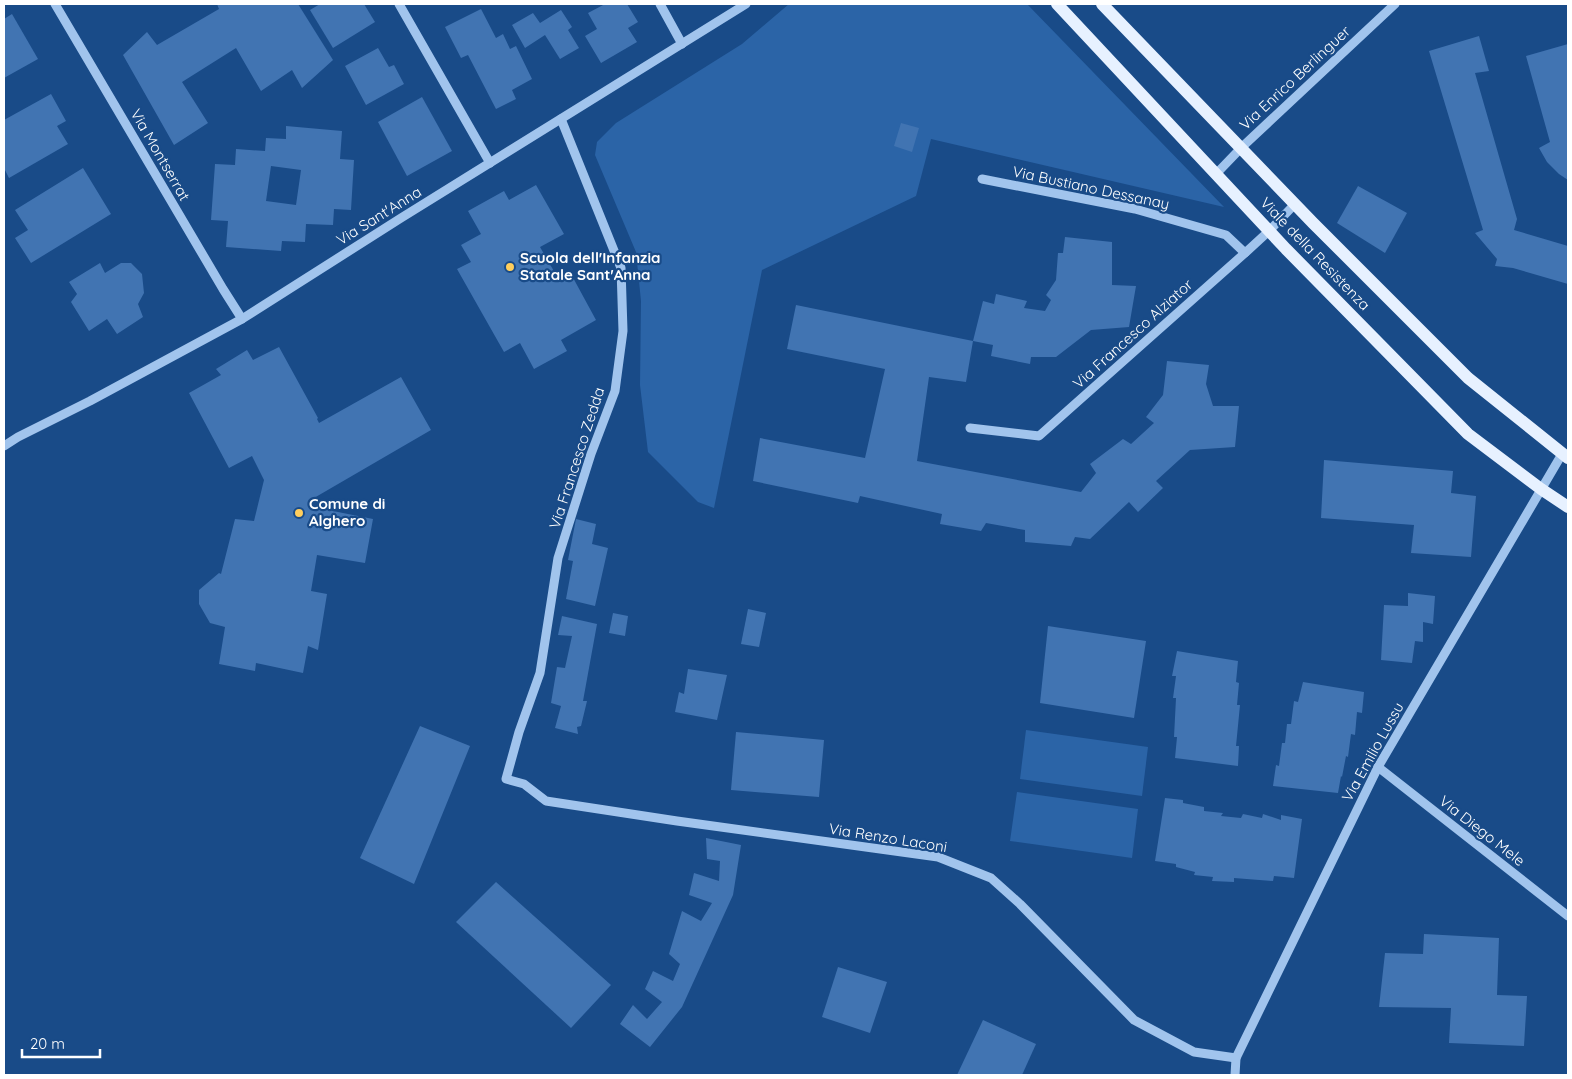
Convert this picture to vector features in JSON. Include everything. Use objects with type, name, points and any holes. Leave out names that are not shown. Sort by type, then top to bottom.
[{"type":"main road","name":"Viale della Resistenza","points":[[1056,4],[1269,231],[1468,434],[1568,507]]},
{"type":"main road","name":"Viale della Resistenza","points":[[1102,4],[1295,204],[1468,378],[1565,456]]},
{"type":"street","name":"Via Montserrat","points":[[56,4],[222,289],[242,319]]},
{"type":"street","points":[[399,4],[490,163]]},
{"type":"street","points":[[660,4],[682,44]]},
{"type":"street","name":"Via Sant'Anna","points":[[4,446],[242,319],[746,4]]},
{"type":"street","name":"Via Enrico Berlinguer","points":[[1216,174],[1241,148],[1395,4]]},
{"type":"street","name":"Via Francesco Zedda","points":[[506,779],[519,732],[540,673],[558,558],[591,454],[615,391],[623,331],[621,268],[561,119]]},
{"type":"street","name":"Via Bustiano Dessanay","points":[[982,180],[1135,209],[1226,235],[1246,253]]},
{"type":"street","name":"Via Francesco Alziator","points":[[970,428],[1040,436],[1246,253],[1295,204]]},
{"type":"street","name":"Via Emilio Lussu","points":[[1235,1075],[1236,1058],[1378,766],[1541,489],[1565,456]]},
{"type":"street","name":"Via Diego Mele","points":[[1378,766],[1568,916]]},
{"type":"street","name":"Via Renzo Laconi","points":[[506,779],[524,784],[546,801],[938,857],[991,878],[1020,904],[1134,1020],[1194,1052],[1236,1058]]},
{"type":"shaded area","points":[[789,4],[1027,4],[1224,207],[931,139],[916,196],[762,270],[714,508],[698,502],[648,452],[640,385],[641,301],[636,252],[595,155],[597,142],[616,123],[742,44]]},
{"type":"shaded area","points":[[1026,730],[1148,747],[1142,796],[1020,779]]},
{"type":"shaded area","points":[[1017,792],[1138,809],[1132,858],[1010,841]]},
{"type":"building","points":[[217,4],[298,4],[333,60],[302,88],[292,70],[261,91],[236,48],[182,82],[208,123],[174,145],[123,55],[147,32],[157,45],[219,9]]},
{"type":"building","points":[[320,4],[364,4],[375,22],[333,48],[310,10]]},
{"type":"building","points":[[605,4],[627,4],[638,22],[628,28],[637,42],[601,63],[585,36],[597,29],[588,13]]},
{"type":"building","points":[[481,9],[496,38],[503,34],[510,49],[516,46],[532,79],[512,90],[516,99],[496,109],[468,55],[461,58],[445,27]]},
{"type":"building","points":[[561,10],[572,27],[568,30],[579,48],[560,59],[545,35],[525,48],[512,25],[533,13],[540,23]]},
{"type":"building","points":[[12,14],[38,59],[4,78],[4,19]]},
{"type":"building","points":[[1479,36],[1489,71],[1475,73],[1517,219],[1514,230],[1568,246],[1568,284],[1513,268],[1495,266],[1497,259],[1475,233],[1483,230],[1429,51]]},
{"type":"building","points":[[1568,44],[1568,180],[1547,162],[1539,148],[1550,142],[1526,56]]},
{"type":"building","points":[[378,48],[389,67],[394,65],[404,84],[366,105],[345,66]]},
{"type":"building","points":[[51,94],[66,121],[57,126],[68,144],[9,178],[4,168],[4,120]]},
{"type":"building","points":[[422,97],[452,151],[407,176],[378,122]]},
{"type":"building","points":[[901,123],[919,128],[912,152],[894,146]]},
{"type":"building","points":[[286,126],[342,131],[340,159],[354,160],[351,210],[334,209],[333,225],[306,224],[305,242],[282,241],[281,251],[226,247],[228,221],[211,220],[215,164],[235,165],[236,149],[265,151],[266,138],[286,139]],"holes":[[[271,166],[301,170],[296,205],[266,201]]]},
{"type":"building","points":[[83,168],[111,214],[31,263],[15,238],[28,230],[15,210]]},
{"type":"building","points":[[536,185],[564,234],[540,247],[559,280],[571,274],[596,320],[561,340],[567,351],[534,369],[520,343],[504,352],[457,269],[471,262],[461,245],[481,234],[468,211],[504,191],[509,200]]},
{"type":"building","points":[[1358,186],[1407,213],[1385,253],[1337,223]]},
{"type":"building","points":[[1065,237],[1112,242],[1112,285],[1136,286],[1129,327],[1091,330],[1056,357],[1031,357],[1030,364],[991,356],[993,345],[973,341],[983,301],[994,304],[996,294],[1027,301],[1024,308],[1045,311],[1051,300],[1046,295],[1056,280],[1058,253],[1063,253]]},
{"type":"building","points":[[100,263],[105,273],[121,263],[131,263],[142,274],[144,293],[138,304],[143,317],[117,334],[107,319],[89,331],[71,302],[77,294],[69,282]]},
{"type":"building","points":[[796,305],[973,341],[966,382],[929,377],[917,461],[1081,492],[1096,473],[1090,464],[1123,439],[1131,444],[1154,423],[1146,417],[1163,395],[1167,361],[1209,365],[1206,384],[1213,406],[1239,406],[1235,447],[1190,450],[1156,481],[1163,488],[1138,512],[1129,502],[1090,539],[1075,537],[1071,546],[1025,542],[1025,530],[986,523],[981,531],[940,524],[942,514],[860,496],[858,503],[753,481],[760,438],[865,458],[885,369],[787,349]]},
{"type":"building","name":"Comune di Alghero","points":[[279,347],[319,423],[401,377],[431,430],[314,498],[313,507],[373,519],[365,563],[317,555],[311,591],[327,594],[318,650],[308,646],[303,673],[256,663],[255,671],[219,664],[225,627],[210,623],[199,604],[199,590],[219,573],[221,574],[235,519],[254,521],[264,480],[252,456],[229,468],[189,393],[221,375],[216,369],[247,350],[253,360]]},
{"type":"building","points":[[1324,460],[1453,471],[1451,493],[1476,496],[1471,557],[1411,553],[1414,525],[1321,518]]},
{"type":"building","points":[[576,519],[596,524],[592,544],[608,548],[595,606],[566,599],[573,561],[568,560]]},
{"type":"building","points":[[1408,593],[1435,596],[1433,624],[1423,622],[1423,642],[1415,641],[1412,663],[1381,660],[1384,605],[1408,606]]},
{"type":"building","points":[[748,609],[766,613],[759,647],[741,644]]},
{"type":"building","points":[[613,613],[628,616],[625,636],[609,633]]},
{"type":"building","points":[[562,616],[597,624],[583,701],[587,701],[581,726],[577,727],[578,734],[555,728],[561,706],[551,703],[557,667],[565,668],[572,636],[558,635]]},
{"type":"building","points":[[1048,626],[1146,641],[1134,718],[1040,703]]},
{"type":"building","points":[[1177,651],[1238,661],[1236,682],[1239,683],[1237,705],[1240,705],[1236,746],[1239,746],[1238,766],[1175,758],[1177,737],[1174,737],[1176,698],[1173,698],[1176,676],[1172,676]]},
{"type":"building","points":[[688,669],[727,675],[717,720],[675,712],[679,692],[684,694]]},
{"type":"building","points":[[1303,682],[1364,692],[1362,713],[1357,712],[1355,735],[1351,734],[1348,757],[1346,756],[1338,793],[1273,786],[1276,765],[1279,766],[1282,743],[1285,743],[1287,724],[1291,724],[1294,701],[1298,702]]},
{"type":"building","points":[[420,726],[470,746],[414,884],[360,858]]},
{"type":"building","points":[[736,732],[824,740],[819,797],[731,790]]},
{"type":"building","points":[[1165,798],[1183,800],[1183,803],[1204,807],[1204,811],[1223,813],[1221,816],[1241,818],[1243,814],[1262,818],[1263,814],[1281,820],[1281,815],[1302,819],[1294,878],[1274,876],[1273,881],[1234,878],[1234,882],[1212,881],[1213,877],[1194,875],[1195,872],[1176,867],[1176,864],[1155,861]]},
{"type":"building","points":[[706,838],[741,845],[733,895],[682,1007],[650,1047],[620,1024],[633,1005],[647,1019],[662,1002],[645,989],[653,971],[673,981],[680,964],[669,954],[682,911],[701,921],[712,903],[689,895],[694,873],[719,881],[720,861],[707,859]]},
{"type":"building","points":[[496,882],[611,985],[571,1028],[456,922]]},
{"type":"building","points":[[1424,934],[1499,938],[1497,995],[1527,996],[1524,1046],[1449,1043],[1451,1008],[1379,1007],[1385,953],[1423,954]]},
{"type":"building","points":[[838,967],[887,982],[870,1033],[822,1017]]},
{"type":"building","points":[[983,1020],[1036,1044],[1022,1075],[957,1075]]},
{"type":"place","name":"Scuola dell'Infanzia Statale Sant'Anna","points":[[510,267]]},
{"type":"place","name":"Comune di Alghero","points":[[299,513]]}]
